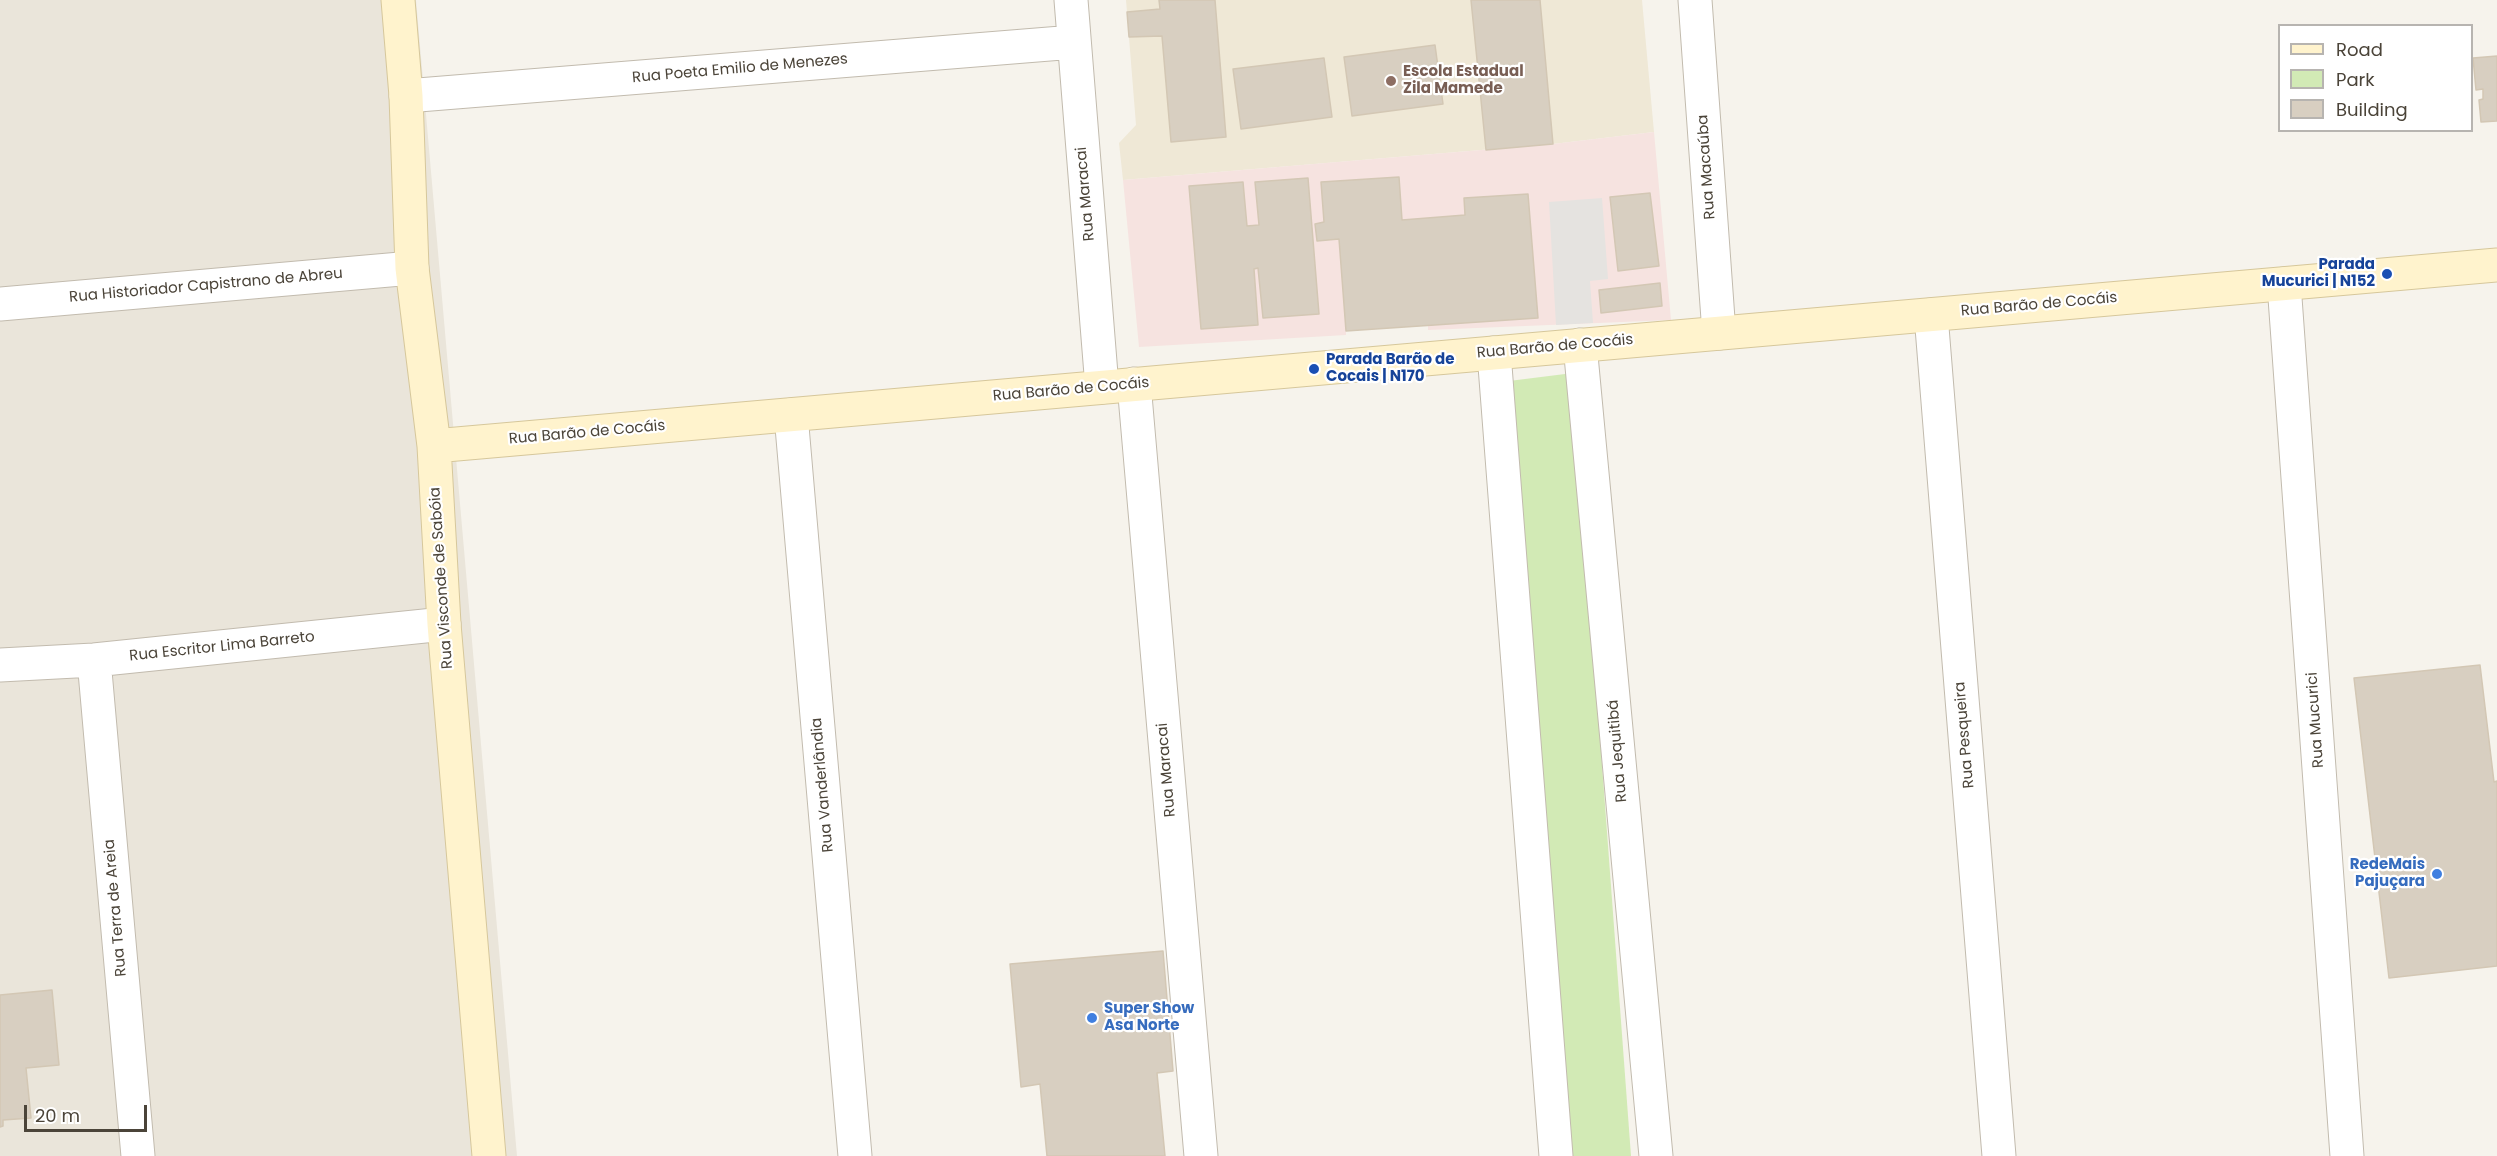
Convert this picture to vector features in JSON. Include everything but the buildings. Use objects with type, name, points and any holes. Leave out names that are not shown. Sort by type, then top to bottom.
[{"type":"street","name":"Rua Visconde de Sabóia","points":[[398,0],[406,96],[412,268],[434,446],[444,624],[489,1156]]},
{"type":"street","name":"Rua Maracai","points":[[1071,0],[1074,42],[1118,386],[1201,1156]]},
{"type":"street","name":"Rua Macaúba","points":[[1695,0],[1719,333]]},
{"type":"street","name":"Rua Poeta Emilio de Menezes","points":[[406,96],[1074,42]]},
{"type":"street","name":"Rua Barão de Cocáis","points":[[434,446],[2497,265]]},
{"type":"street","name":"Rua Historiador Capistrano de Abreu","points":[[0,304],[412,268]]},
{"type":"street","name":"Rua Mucurici","points":[[2284,284],[2347,1156]]},
{"type":"street","name":"Rua Pesqueira","points":[[1931,315],[1999,1156]]},
{"type":"street","name":"Rua Jequitibá","points":[[1580,345],[1656,1156]]},
{"type":"street","points":[[1494,353],[1556,1156]]},
{"type":"street","name":"Rua Vanderlândia","points":[[791,415],[855,1156]]},
{"type":"street","name":"Rua Escritor Lima Barreto","points":[[0,665],[94,660],[444,624]]},
{"type":"street","name":"Rua Terra de Areia","points":[[94,660],[138,1156]]},
{"type":"shaded area","points":[[0,0],[416,0],[517,1156],[0,1156]]},
{"type":"shaded area","name":"Escola Estadual Zila Mamede","points":[[1126,0],[1642,0],[1654,132],[1553,144],[1123,180],[1119,143],[1136,125]]},
{"type":"shaded area","points":[[1654,132],[1671,320],[1428,330],[1428,325],[1346,331],[1346,335],[1139,347],[1123,180],[1553,144]]},
{"type":"shaded area","points":[[1602,198],[1608,279],[1590,281],[1593,323],[1556,325],[1549,202]]},
{"type":"green space","points":[[1573,373],[1631,1156],[1572,1156],[1509,381]]},
{"type":"place","name":"Escola Estadual Zila Mamede","points":[[1391,81]]},
{"type":"place","name":"Parada Mucurici | N152","points":[[2387,274]]},
{"type":"place","name":"Parada Barão de Cocais | N170","points":[[1314,369]]},
{"type":"place","name":"RedeMais Pajuçara","points":[[2437,874]]},
{"type":"place","name":"Super Show Asa Norte","points":[[1092,1018]]}]
